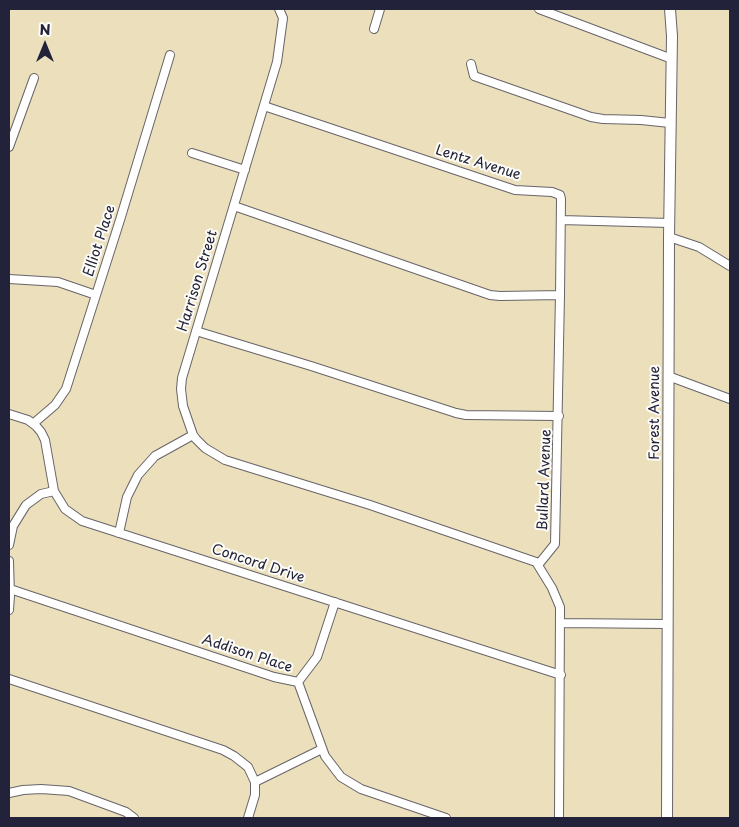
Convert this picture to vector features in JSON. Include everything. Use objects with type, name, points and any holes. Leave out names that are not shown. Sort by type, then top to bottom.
[{"type":"main road","name":"Forest Avenue","points":[[667,818],[669,224],[672,59],[670,9]]},
{"type":"street","name":"Harrison Street","points":[[193,434],[183,406],[182,378],[280,50],[283,18],[279,9]]},
{"type":"street","points":[[374,29],[380,9]]},
{"type":"street","points":[[539,9],[672,59]]},
{"type":"street","name":"Elliot Place","points":[[34,423],[55,405],[66,389],[170,55]]},
{"type":"street","points":[[471,64],[474,76],[591,117],[670,123]]},
{"type":"street","points":[[9,147],[34,78]]},
{"type":"street","name":"Lentz Avenue","points":[[264,106],[515,190],[556,193],[561,199],[561,220]]},
{"type":"street","points":[[192,153],[245,170]]},
{"type":"street","points":[[234,206],[490,295],[560,295]]},
{"type":"street","points":[[561,220],[669,224]]},
{"type":"street","name":"Bullard Avenue","points":[[538,565],[555,544],[559,416],[561,220]]},
{"type":"street","points":[[669,237],[699,247],[730,266]]},
{"type":"street","points":[[9,278],[58,282],[96,295]]},
{"type":"street","points":[[196,331],[456,413],[466,415],[559,416]]},
{"type":"street","points":[[668,376],[730,399]]},
{"type":"street","points":[[9,414],[34,423]]},
{"type":"street","name":"Concord Drive","points":[[34,423],[45,440],[54,491],[59,501],[73,516],[82,521],[561,675]]},
{"type":"street","points":[[118,533],[127,497],[138,474],[155,456],[193,434],[205,448],[225,460],[370,505],[536,562],[557,597],[561,623],[559,818]]},
{"type":"street","points":[[9,545],[13,526],[26,505],[41,494],[54,491]]},
{"type":"street","points":[[9,561],[9,610]]},
{"type":"street","name":"Addison Place","points":[[10,589],[289,682],[298,682],[322,749],[332,767],[341,777],[355,787],[446,818]]},
{"type":"street","points":[[298,682],[316,657],[335,602]]},
{"type":"street","points":[[561,623],[668,624]]},
{"type":"street","points":[[9,679],[223,750],[234,756],[248,767],[255,782],[255,795],[248,818]]},
{"type":"street","points":[[255,782],[322,749]]},
{"type":"street","points":[[9,793],[41,789],[69,791],[126,812],[134,818]]}]
